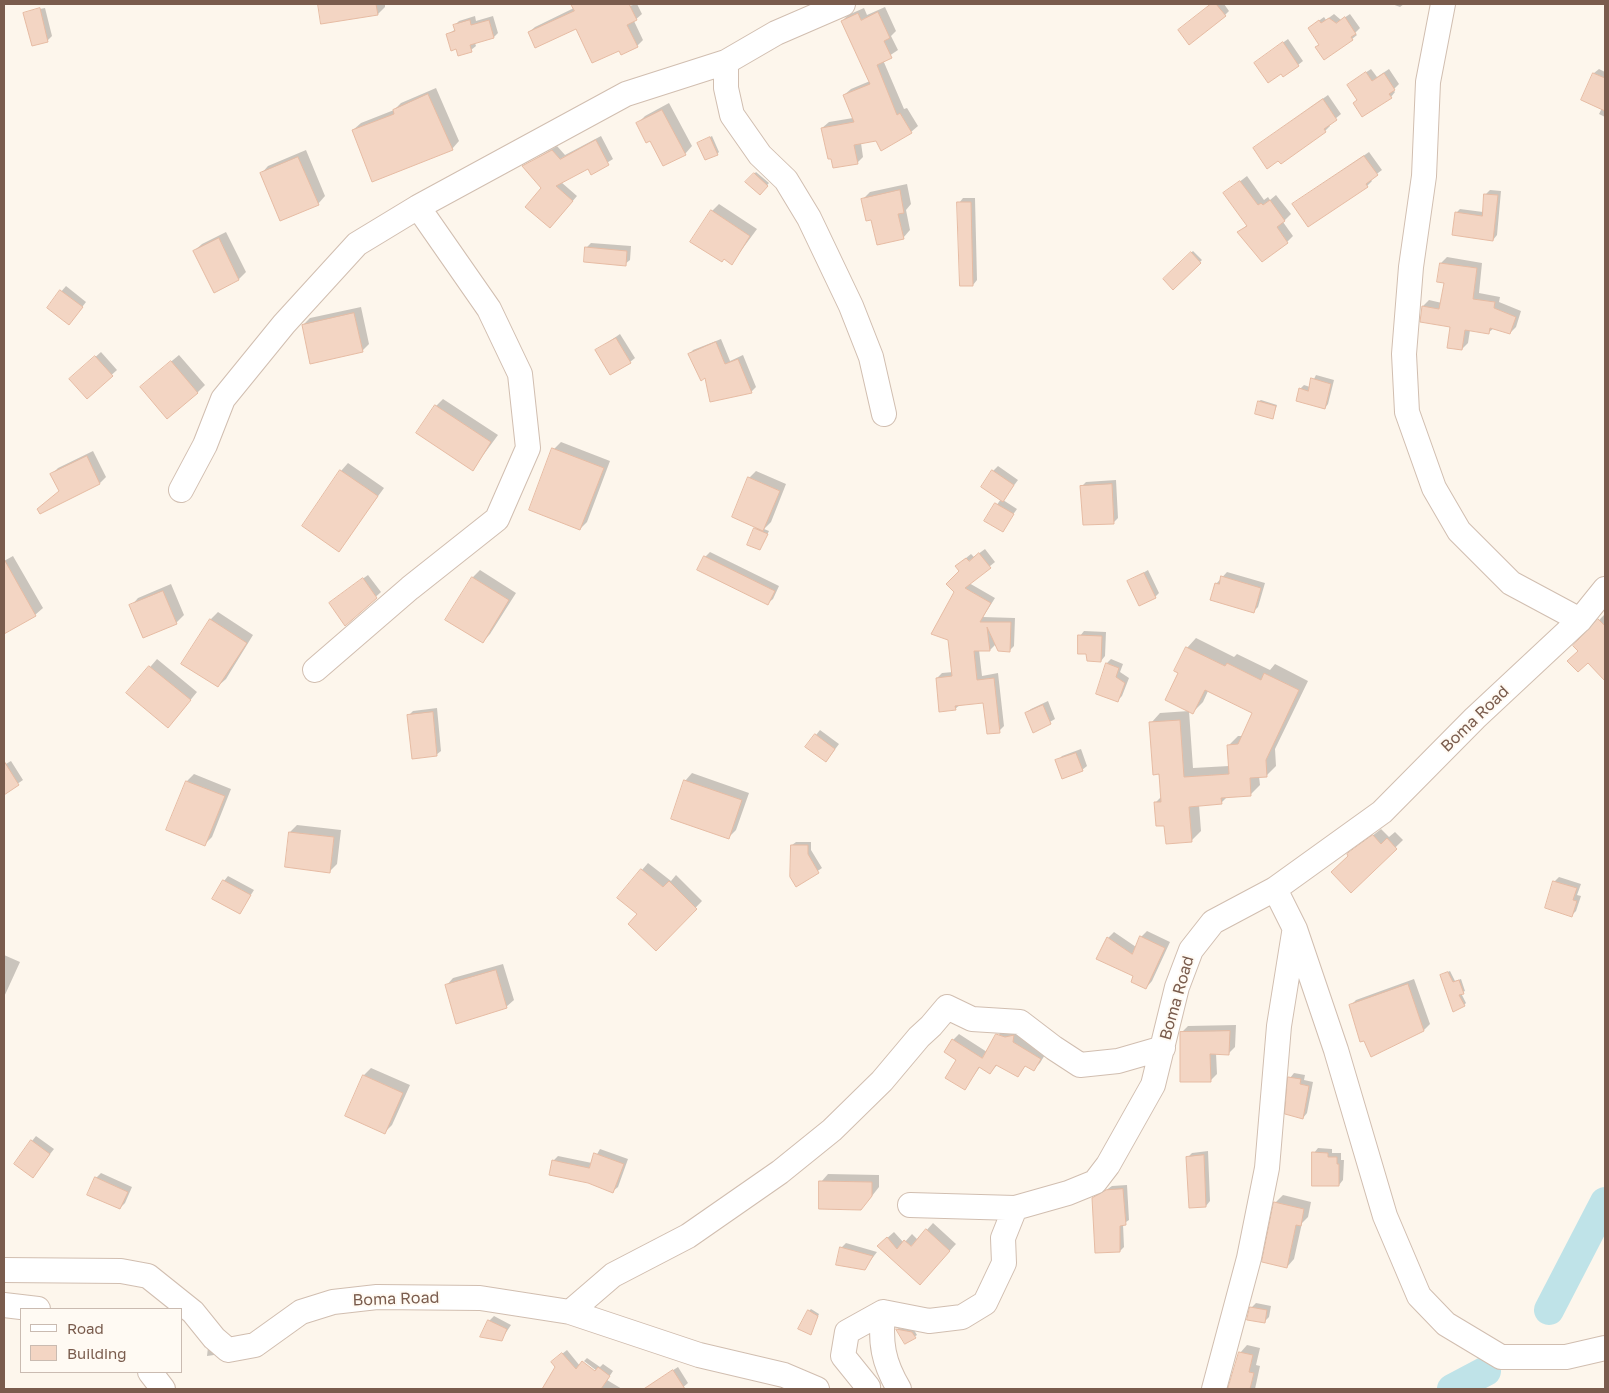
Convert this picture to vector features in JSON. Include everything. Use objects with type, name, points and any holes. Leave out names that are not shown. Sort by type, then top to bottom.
[{"type":"street","points":[[181,490],[205,445],[223,399],[284,324],[356,244],[418,207],[626,94],[726,62],[776,33],[843,4]]},
{"type":"street","points":[[1443,4],[1428,82],[1424,176],[1409,286],[1404,354],[1408,412],[1434,488],[1459,531],[1511,583],[1580,620]]},
{"type":"street","points":[[726,62],[726,88],[732,115],[760,155],[786,180],[809,218],[851,306],[871,357],[884,414]]},
{"type":"street","points":[[315,670],[410,588],[498,519],[528,448],[520,374],[489,309],[418,207]]},
{"type":"street","name":"Boma Road","points":[[910,1206],[1015,1208],[1068,1193],[1095,1182],[1108,1166],[1153,1086],[1177,987],[1190,950],[1213,922],[1275,889],[1382,812],[1475,718],[1580,620],[1605,589]]},
{"type":"street","points":[[1275,889],[1295,929],[1336,1050],[1385,1216],[1419,1296],[1446,1324],[1501,1357],[1566,1357],[1605,1348]]},
{"type":"street","points":[[1214,1389],[1249,1258],[1267,1168],[1279,1026],[1295,929]]},
{"type":"street","points":[[570,1312],[613,1275],[688,1236],[780,1172],[832,1130],[882,1081],[947,1007],[972,1019],[1020,1022],[1054,1048],[1080,1064],[1118,1060],[1162,1048]]},
{"type":"street","points":[[867,1389],[868,1386],[843,1356],[847,1332],[883,1312],[928,1321],[962,1317],[985,1303],[1004,1262],[1003,1238],[1015,1208]]},
{"type":"street","name":"Boma Road","points":[[4,1270],[121,1271],[148,1276],[193,1312],[214,1338],[228,1350],[256,1345],[269,1338],[301,1312],[333,1302],[377,1297],[480,1298],[538,1305],[570,1312],[699,1355],[784,1375],[817,1389]]},
{"type":"street","points":[[4,1305],[30,1308]]},
{"type":"street","points":[[883,1312],[880,1337],[888,1370],[899,1389]]},
{"type":"street","points":[[151,1373],[163,1389]]},
{"type":"building","points":[[318,4],[376,4],[378,15],[321,24]]},
{"type":"building","points":[[571,4],[629,4],[637,20],[627,25],[638,47],[621,55],[619,51],[592,63],[576,29],[535,48],[528,32],[574,11]]},
{"type":"building","points":[[1211,4],[1216,4],[1226,16],[1189,45],[1178,30]]},
{"type":"building","points":[[40,8],[48,42],[32,46],[23,13]]},
{"type":"building","points":[[878,12],[890,38],[884,41],[892,58],[877,65],[897,115],[900,113],[912,133],[881,151],[876,141],[854,145],[858,164],[833,168],[831,159],[828,159],[821,128],[854,122],[843,95],[870,84],[841,21],[858,13],[861,20]]},
{"type":"building","points":[[1345,17],[1356,34],[1351,37],[1353,40],[1324,60],[1315,47],[1319,45],[1308,28],[1319,20],[1321,23],[1329,18],[1336,23]]},
{"type":"building","points":[[470,20],[471,25],[489,20],[494,38],[470,45],[472,52],[458,56],[456,49],[451,51],[446,34],[455,31],[453,25]]},
{"type":"building","points":[[1283,42],[1299,66],[1283,77],[1281,74],[1268,83],[1254,63]]},
{"type":"building","points":[[1366,72],[1372,81],[1384,73],[1395,90],[1389,94],[1392,98],[1362,117],[1353,103],[1357,100],[1347,85]]},
{"type":"building","points":[[1593,73],[1605,78],[1605,111],[1581,100]]},
{"type":"building","points":[[428,94],[453,150],[372,182],[352,130],[394,114],[393,110]]},
{"type":"building","points":[[1323,99],[1337,120],[1324,129],[1326,132],[1281,164],[1278,161],[1267,169],[1253,148]]},
{"type":"building","points":[[662,110],[686,155],[663,166],[650,141],[646,143],[636,123]]},
{"type":"building","points":[[710,137],[718,155],[705,160],[697,143]]},
{"type":"building","points":[[596,140],[609,165],[591,175],[588,169],[556,186],[573,201],[550,228],[525,207],[541,188],[522,166],[552,150],[560,159]]},
{"type":"building","points":[[1364,156],[1378,175],[1366,184],[1368,187],[1308,227],[1292,204]]},
{"type":"building","points":[[298,157],[319,205],[280,221],[260,173]]},
{"type":"building","points":[[754,173],[768,186],[760,195],[745,182]]},
{"type":"building","points":[[1240,181],[1258,205],[1261,203],[1263,205],[1270,200],[1285,221],[1277,227],[1288,243],[1262,262],[1237,232],[1247,226],[1223,193]]},
{"type":"building","points":[[900,190],[904,213],[898,214],[904,239],[877,245],[871,220],[866,221],[861,199]]},
{"type":"building","points":[[1484,194],[1498,195],[1493,241],[1452,235],[1455,212],[1482,216]]},
{"type":"building","points":[[957,202],[971,202],[973,286],[960,286]]},
{"type":"building","points":[[711,210],[750,236],[732,265],[724,259],[722,262],[690,242]]},
{"type":"building","points":[[219,238],[239,280],[214,293],[193,251]]},
{"type":"building","points":[[585,247],[627,251],[626,266],[584,262]]},
{"type":"building","points":[[1191,252],[1201,263],[1173,290],[1163,279]]},
{"type":"building","points":[[1440,263],[1477,268],[1473,299],[1495,302],[1494,308],[1516,317],[1510,334],[1490,328],[1489,334],[1465,330],[1462,350],[1447,348],[1450,327],[1420,322],[1422,306],[1439,309],[1444,283],[1437,282]]},
{"type":"building","points":[[60,290],[83,307],[69,325],[47,308]]},
{"type":"building","points":[[354,313],[363,352],[310,364],[302,325]]},
{"type":"building","points":[[616,338],[631,363],[610,375],[595,350]]},
{"type":"building","points":[[716,342],[725,364],[738,359],[752,393],[710,402],[705,378],[701,381],[688,354]]},
{"type":"building","points":[[95,356],[113,376],[87,399],[69,379]]},
{"type":"building","points":[[171,361],[198,393],[167,419],[140,387]]},
{"type":"building","points":[[1311,378],[1331,384],[1325,409],[1296,401],[1299,388],[1308,391]]},
{"type":"building","points":[[1258,401],[1276,406],[1273,419],[1255,414]]},
{"type":"building","points":[[435,405],[491,442],[473,471],[416,433]]},
{"type":"building","points":[[552,448],[604,468],[580,530],[529,510]]},
{"type":"building","points":[[87,456],[100,484],[40,514],[37,509],[59,491],[50,474]]},
{"type":"building","points":[[340,470],[378,496],[339,552],[302,526]]},
{"type":"building","points":[[992,470],[1014,485],[1003,502],[981,487]]},
{"type":"building","points":[[748,477],[780,491],[763,531],[732,517]]},
{"type":"building","points":[[1112,484],[1114,524],[1083,525],[1080,486]]},
{"type":"building","points":[[995,503],[1014,514],[1003,532],[984,521]]},
{"type":"building","points":[[754,528],[768,534],[760,550],[747,545]]},
{"type":"building","points":[[979,553],[991,568],[965,588],[991,603],[980,622],[1011,622],[1010,652],[998,651],[987,627],[990,651],[974,651],[977,680],[994,678],[1000,733],[987,734],[983,703],[955,706],[956,710],[939,712],[936,678],[952,676],[948,640],[931,634],[954,592],[946,584],[959,571],[955,566],[966,558],[969,561]]},
{"type":"building","points":[[704,556],[775,591],[768,605],[697,570]]},
{"type":"building","points":[[4,559],[36,616],[4,634]]},
{"type":"building","points":[[1144,573],[1156,598],[1139,606],[1127,581]]},
{"type":"building","points":[[1221,576],[1261,588],[1254,613],[1210,600],[1215,583],[1219,584]]},
{"type":"building","points":[[472,577],[509,600],[483,643],[445,620]]},
{"type":"building","points":[[363,578],[377,598],[345,626],[329,603]]},
{"type":"building","points":[[163,591],[177,624],[143,638],[129,605]]},
{"type":"building","points":[[210,619],[247,643],[218,687],[181,664]]},
{"type":"building","points":[[1598,619],[1605,626],[1605,681],[1588,663],[1578,672],[1567,661],[1578,651],[1573,646]]},
{"type":"building","points":[[1078,635],[1102,636],[1101,662],[1087,661],[1086,654],[1078,654]]},
{"type":"building","points":[[1186,647],[1225,666],[1227,663],[1261,680],[1264,673],[1299,690],[1266,760],[1267,777],[1250,778],[1251,796],[1221,798],[1222,804],[1189,807],[1192,842],[1166,844],[1164,826],[1156,826],[1154,802],[1161,802],[1159,774],[1153,775],[1149,722],[1180,720],[1184,777],[1229,774],[1227,745],[1238,744],[1252,713],[1205,690],[1193,714],[1165,700],[1178,673],[1174,671]]},
{"type":"building","points":[[1106,663],[1119,668],[1116,677],[1125,683],[1118,702],[1096,694]]},
{"type":"building","points":[[149,666],[191,700],[168,728],[126,693]]},
{"type":"building","points":[[1043,705],[1051,724],[1033,733],[1025,713]]},
{"type":"building","points":[[433,712],[437,756],[412,759],[407,715]]},
{"type":"building","points":[[815,734],[835,749],[826,762],[805,747]]},
{"type":"building","points":[[1076,753],[1083,771],[1062,779],[1055,760]]},
{"type":"building","points":[[4,761],[19,785],[4,795]]},
{"type":"building","points":[[684,780],[742,800],[729,839],[671,819]]},
{"type":"building","points":[[186,781],[225,796],[205,846],[166,830]]},
{"type":"building","points":[[289,832],[334,837],[330,873],[285,867]]},
{"type":"building","points":[[1373,835],[1381,844],[1387,838],[1397,849],[1351,893],[1331,872],[1348,856],[1347,854]]},
{"type":"building","points":[[791,845],[808,845],[808,854],[819,873],[796,887],[790,877]]},
{"type":"building","points":[[641,869],[663,887],[669,881],[697,909],[656,951],[628,924],[637,914],[617,898]]},
{"type":"building","points":[[223,880],[251,895],[240,914],[212,899]]},
{"type":"building","points":[[1553,881],[1577,888],[1573,900],[1577,901],[1572,917],[1545,908]]},
{"type":"building","points":[[1140,936],[1165,948],[1146,989],[1131,982],[1133,976],[1096,959],[1107,937],[1132,954]]},
{"type":"building","points":[[496,970],[507,1008],[456,1024],[445,985]]},
{"type":"building","points":[[1448,972],[1453,982],[1459,980],[1464,994],[1459,995],[1465,1006],[1453,1012],[1440,975]]},
{"type":"building","points":[[1408,984],[1424,1031],[1371,1057],[1364,1041],[1360,1042],[1349,1005]]},
{"type":"building","points":[[1230,1031],[1229,1055],[1210,1054],[1211,1082],[1180,1082],[1180,1032]]},
{"type":"building","points":[[996,1034],[1005,1037],[1014,1035],[1013,1042],[1041,1059],[1034,1071],[1025,1066],[1018,1077],[996,1065],[990,1074],[979,1067],[965,1090],[945,1078],[956,1060],[944,1052],[952,1039],[982,1058]]},
{"type":"building","points":[[363,1075],[403,1093],[385,1134],[345,1116]]},
{"type":"building","points":[[1288,1077],[1301,1079],[1300,1084],[1309,1086],[1303,1119],[1285,1114]]},
{"type":"building","points":[[31,1140],[50,1154],[33,1178],[14,1164]]},
{"type":"building","points":[[1312,1152],[1328,1153],[1328,1157],[1337,1157],[1337,1164],[1339,1164],[1339,1186],[1312,1186]]},
{"type":"building","points":[[594,1153],[624,1164],[613,1193],[588,1183],[549,1175],[552,1160],[589,1168]]},
{"type":"building","points":[[1204,1155],[1206,1207],[1189,1208],[1186,1157]]},
{"type":"building","points":[[95,1177],[128,1192],[120,1209],[87,1195]]},
{"type":"building","points":[[819,1181],[872,1182],[872,1196],[861,1210],[819,1209]]},
{"type":"building","points":[[1123,1189],[1126,1225],[1120,1226],[1120,1252],[1095,1253],[1092,1198],[1106,1190]]},
{"type":"building","points":[[1274,1202],[1304,1209],[1301,1226],[1296,1225],[1287,1268],[1262,1262]]},
{"type":"building","points":[[926,1229],[950,1251],[920,1285],[877,1246],[887,1237],[897,1249],[904,1240],[911,1246]]},
{"type":"building","points":[[840,1247],[873,1256],[865,1270],[836,1265]]},
{"type":"building","points":[[1250,1307],[1267,1310],[1265,1323],[1247,1320]]},
{"type":"building","points":[[808,1310],[818,1316],[811,1335],[798,1329]]},
{"type":"building","points":[[488,1320],[507,1329],[502,1341],[480,1337]]},
{"type":"building","points":[[896,1329],[912,1332],[916,1338],[905,1344]]},
{"type":"building","points":[[1239,1352],[1253,1355],[1249,1372],[1254,1373],[1250,1389],[1228,1389]]},
{"type":"building","points":[[562,1353],[576,1369],[582,1361],[595,1371],[598,1367],[610,1376],[601,1389],[542,1389],[555,1367],[551,1362]]},
{"type":"building","points":[[673,1370],[685,1389],[644,1389]]},
{"type":"waterway","points":[[1549,1310],[1605,1202]]},
{"type":"waterway","points":[[1452,1389],[1486,1371]]}]
